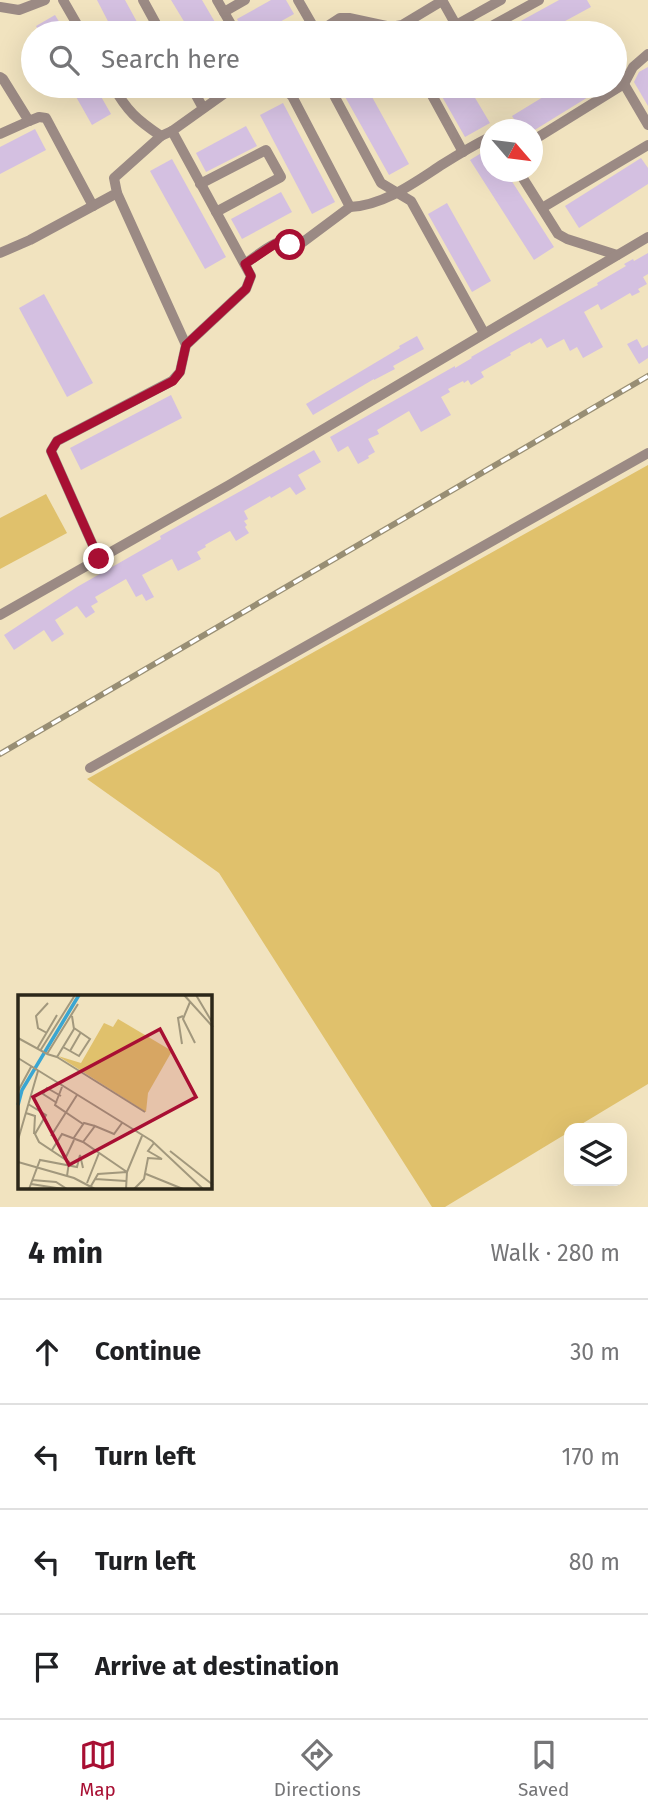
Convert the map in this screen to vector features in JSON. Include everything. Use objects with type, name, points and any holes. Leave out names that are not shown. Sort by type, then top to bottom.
[{"type":"street","points":[[0,7],[19,10],[45,0]]},
{"type":"street","points":[[63,0],[75,21]]},
{"type":"street","points":[[143,0],[155,21]]},
{"type":"street","points":[[217,0],[229,21]]},
{"type":"street","points":[[224,12],[245,0]]},
{"type":"street","points":[[298,0],[310,21]]},
{"type":"street","points":[[471,21],[501,0]]},
{"type":"street","points":[[501,21],[540,0]]},
{"type":"street","points":[[414,21],[442,1],[454,21]]},
{"type":"street","points":[[335,21],[340,18],[363,21]]},
{"type":"street","points":[[627,78],[633,67],[648,54]]},
{"type":"street","points":[[0,77],[29,121]]},
{"type":"street","points":[[627,89],[648,125]]},
{"type":"street","points":[[99,559],[51,451],[57,441],[173,381],[180,372],[186,345],[246,289],[251,276],[200,184],[166,134],[134,117],[120,98]]},
{"type":"street","points":[[198,98],[203,108]]},
{"type":"street","points":[[186,345],[117,193],[114,178],[166,134],[218,98]]},
{"type":"street","points":[[293,98],[350,207]]},
{"type":"street","points":[[335,98],[381,183],[411,201],[484,333]]},
{"type":"street","points":[[434,98],[463,152]]},
{"type":"street","points":[[543,135],[602,98]]},
{"type":"street","points":[[0,134],[39,117],[46,118],[93,206]]},
{"type":"street","points":[[245,264],[275,244],[299,244],[350,207],[361,206],[398,192],[480,143]]},
{"type":"street","points":[[542,208],[648,145]]},
{"type":"street","points":[[200,184],[266,150],[281,177],[216,212]]},
{"type":"street","points":[[525,182],[558,234],[617,255]]},
{"type":"street","points":[[0,253],[30,240],[117,193]]},
{"type":"street","points":[[0,615],[229,485],[648,237]]},
{"type":"street","points":[[90,768],[648,453]]},
{"type":"shaded area","points":[[648,465],[648,1084],[583,1123],[564,1123],[564,1135],[445,1207],[432,1207],[219,873],[87,779]]},
{"type":"shaded area","points":[[46,494],[67,533],[0,569],[0,518]]},
{"type":"building","points":[[97,0],[125,0],[136,21],[108,21]]},
{"type":"building","points":[[171,0],[202,0],[214,21],[184,21]]},
{"type":"building","points":[[271,0],[286,0],[294,14],[281,21],[237,19]]},
{"type":"building","points":[[559,0],[587,0],[591,7],[565,21],[521,21]]},
{"type":"building","points":[[55,15],[59,21],[45,21]]},
{"type":"building","points":[[648,67],[648,106],[634,82],[639,72]]},
{"type":"building","points":[[77,98],[102,98],[111,114],[92,125]]},
{"type":"building","points":[[346,98],[373,98],[409,164],[389,175]]},
{"type":"building","points":[[443,98],[475,98],[488,119],[480,119],[480,129],[465,137]]},
{"type":"building","points":[[541,98],[587,98],[543,125],[543,119],[514,119],[512,116]]},
{"type":"building","points":[[283,103],[335,202],[312,214],[260,115]]},
{"type":"building","points":[[246,126],[257,146],[206,172],[196,153]]},
{"type":"building","points":[[35,129],[46,150],[0,174],[0,147]]},
{"type":"building","points":[[480,154],[480,176],[470,160]]},
{"type":"building","points":[[641,158],[648,168],[648,184],[579,228],[565,206]]},
{"type":"building","points":[[172,159],[226,257],[205,269],[150,171]]},
{"type":"building","points":[[484,182],[512,182],[554,247],[534,260]]},
{"type":"building","points":[[281,192],[292,212],[242,239],[231,219]]},
{"type":"building","points":[[447,203],[491,281],[472,292],[428,214]]},
{"type":"building","points":[[648,253],[648,274],[643,277],[647,284],[638,289],[640,292],[632,296],[630,293],[601,310],[598,304],[584,312],[603,347],[583,358],[577,347],[570,351],[564,339],[547,348],[541,338],[531,344],[530,342],[481,372],[484,377],[471,385],[468,380],[448,389],[450,392],[441,397],[451,415],[421,432],[409,411],[377,430],[379,434],[368,439],[375,452],[358,464],[348,446],[338,452],[330,437],[455,368],[598,285],[597,283],[626,266],[624,264]]},
{"type":"building","points":[[44,294],[93,383],[67,397],[19,308]]},
{"type":"building","points":[[417,336],[424,349],[393,366],[395,369],[313,415],[306,404]]},
{"type":"building","points":[[637,339],[642,348],[648,345],[648,358],[639,364],[627,344]]},
{"type":"building","points":[[171,395],[182,418],[81,470],[70,448]]},
{"type":"building","points":[[314,450],[321,462],[298,475],[306,489],[296,495],[290,487],[244,511],[248,519],[244,521],[247,525],[245,527],[249,533],[236,541],[230,531],[197,552],[201,559],[178,571],[172,559],[142,575],[154,597],[146,601],[142,594],[136,597],[126,579],[95,597],[98,602],[91,606],[95,612],[86,618],[77,606],[55,620],[64,634],[52,642],[44,630],[14,650],[4,635],[77,587],[161,539],[160,536]]},
{"type":"railway","points":[[0,754],[648,376]]},
{"type":"route","points":[[99,559],[51,451],[57,441],[173,381],[180,372],[186,345],[246,289],[251,276],[245,264],[275,244],[281,242],[290,245]]}]
